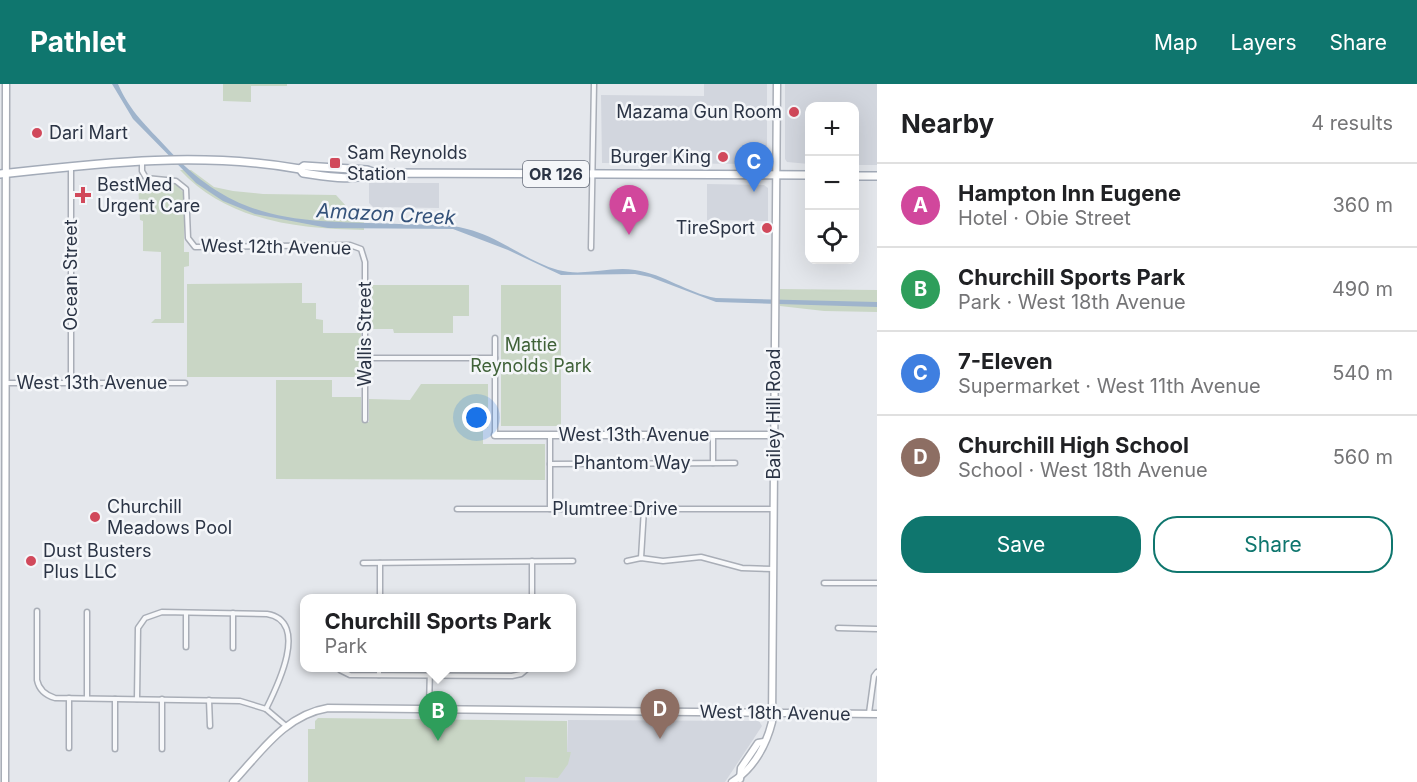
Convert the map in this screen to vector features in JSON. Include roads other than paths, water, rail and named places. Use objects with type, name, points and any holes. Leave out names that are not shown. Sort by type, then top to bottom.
[{"type":"main road","points":[[3,780],[3,174],[6,84]]},
{"type":"main road","name":"Bailey Hill Road","points":[[732,782],[739,780],[741,768],[758,743],[764,742],[770,729],[772,713],[777,84]]},
{"type":"main road","name":"OR 126","points":[[3,174],[142,160],[248,160],[300,169],[303,172],[340,177],[366,177],[375,173],[805,175]]},
{"type":"main road","points":[[859,176],[877,176]]},
{"type":"main road","name":"West 13th Avenue","points":[[495,435],[773,435]]},
{"type":"main road","name":"West 18th Avenue","points":[[233,782],[286,726],[309,713],[328,708],[877,714]]},
{"type":"street","points":[[591,248],[594,84]]},
{"type":"street","name":"West 12th Avenue","points":[[142,160],[142,171],[146,178],[176,181],[186,189],[188,238],[191,244],[200,247],[350,245],[361,249]]},
{"type":"street","name":"Ocean Street","points":[[71,167],[71,383]]},
{"type":"street","name":"Wallis Street","points":[[361,249],[365,262],[365,420]]},
{"type":"street","points":[[495,338],[495,435]]},
{"type":"street","points":[[365,358],[495,358]]},
{"type":"street","name":"West 13th Avenue","points":[[3,383],[185,383]]},
{"type":"street","points":[[550,435],[550,509]]},
{"type":"street","name":"Phantom Way","points":[[713,435],[713,463]]},
{"type":"street","name":"Phantom Way","points":[[550,464],[735,463]]},
{"type":"street","name":"Plumtree Drive","points":[[457,509],[773,509]]},
{"type":"street","points":[[641,558],[644,509]]},
{"type":"street","points":[[627,561],[641,558],[663,561],[701,557],[742,568],[773,569]]},
{"type":"street","points":[[532,561],[532,594]]},
{"type":"street","points":[[363,562],[573,561]]},
{"type":"street","points":[[380,563],[380,594]]},
{"type":"street","points":[[824,583],[877,583]]},
{"type":"street","points":[[37,611],[39,687],[51,697],[240,701],[266,709],[286,726]]},
{"type":"street","points":[[87,612],[87,698]]},
{"type":"street","points":[[186,613],[186,647]]},
{"type":"street","points":[[233,613],[233,648]]},
{"type":"street","points":[[137,699],[140,623],[153,614],[274,615],[281,620],[286,629],[285,664],[266,709]]},
{"type":"street","points":[[838,628],[877,629]]},
{"type":"street","points":[[344,672],[347,674],[429,676],[517,676],[522,672]]},
{"type":"street","points":[[429,709],[430,672]]},
{"type":"street","points":[[869,714],[874,676],[877,672]]},
{"type":"street","points":[[69,698],[69,748]]},
{"type":"street","points":[[115,699],[115,749]]},
{"type":"street","points":[[162,699],[162,749]]},
{"type":"street","points":[[209,700],[210,726]]},
{"type":"water","points":[[112,84],[118,84],[128,103],[140,118],[193,174],[219,192],[246,206],[273,214],[331,222],[459,227],[491,238],[558,270],[577,272],[635,270],[656,275],[705,296],[716,298],[877,302],[877,307],[716,302],[650,277],[635,274],[561,275],[508,250],[453,229],[328,228],[255,214],[223,201],[196,183],[133,119]]},
{"type":"place","name":"Mazama Gun Room","points":[[794,112]]},
{"type":"place","name":"Dari Mart","points":[[37,133]]},
{"type":"place","name":"Burger King","points":[[723,157]]},
{"type":"place","name":"Sam Reynolds Station","points":[[335,163]]},
{"type":"place","name":"7-Eleven","points":[[754,192]]},
{"type":"place","name":"BestMed Urgent Care","points":[[83,195]]},
{"type":"place","name":"TireSport","points":[[767,228]]},
{"type":"place","name":"Hampton Inn Eugene","points":[[629,235]]},
{"type":"place","name":"Churchill Meadows Pool","points":[[95,517]]},
{"type":"place","name":"Dust Busters Plus LLC","points":[[31,561]]},
{"type":"place","name":"Churchill High School","points":[[660,739]]},
{"type":"place","name":"Churchill Sports Park","points":[[438,741]]},
{"type":"water label","name":"Amazon Creek","points":[[386,214]]},
{"type":"park label","name":"Mattie Reynolds Park","points":[[531,355]]}]
